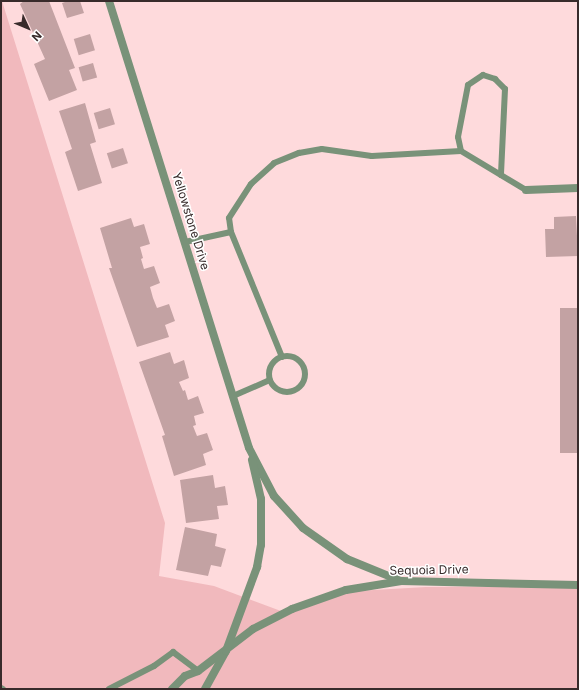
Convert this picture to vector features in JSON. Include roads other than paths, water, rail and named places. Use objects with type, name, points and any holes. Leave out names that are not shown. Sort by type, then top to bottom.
[{"type":"street","name":"Yellowstone Drive","points":[[109,1],[234,396],[249,448],[260,499],[261,545],[249,594],[226,651]]},
{"type":"street","points":[[526,190],[578,188]]},
{"type":"street","name":"Yellowstone Drive","points":[[249,448],[274,496],[303,528],[347,559],[401,580]]},
{"type":"street","name":"Sequoia Drive","points":[[172,689],[185,676],[198,671],[253,629],[312,600],[346,590],[401,580],[578,585]]},
{"type":"street","name":"Sequoia Drive","points":[[205,689],[226,651]]},
{"type":"lane","points":[[460,151],[458,137],[468,85],[483,75],[495,79],[505,89],[501,175]]},
{"type":"lane","points":[[282,357],[232,232],[229,218],[251,184],[274,163],[299,153],[322,149],[372,156],[460,151],[526,190]]},
{"type":"lane","points":[[185,242],[232,232]]},
{"type":"lane","points":[[282,357],[299,361],[305,372],[303,384],[288,392],[277,389],[270,380],[270,369],[282,357]]},
{"type":"lane","points":[[234,396],[270,380]]},
{"type":"lane","points":[[109,689],[173,652],[198,671]]}]
